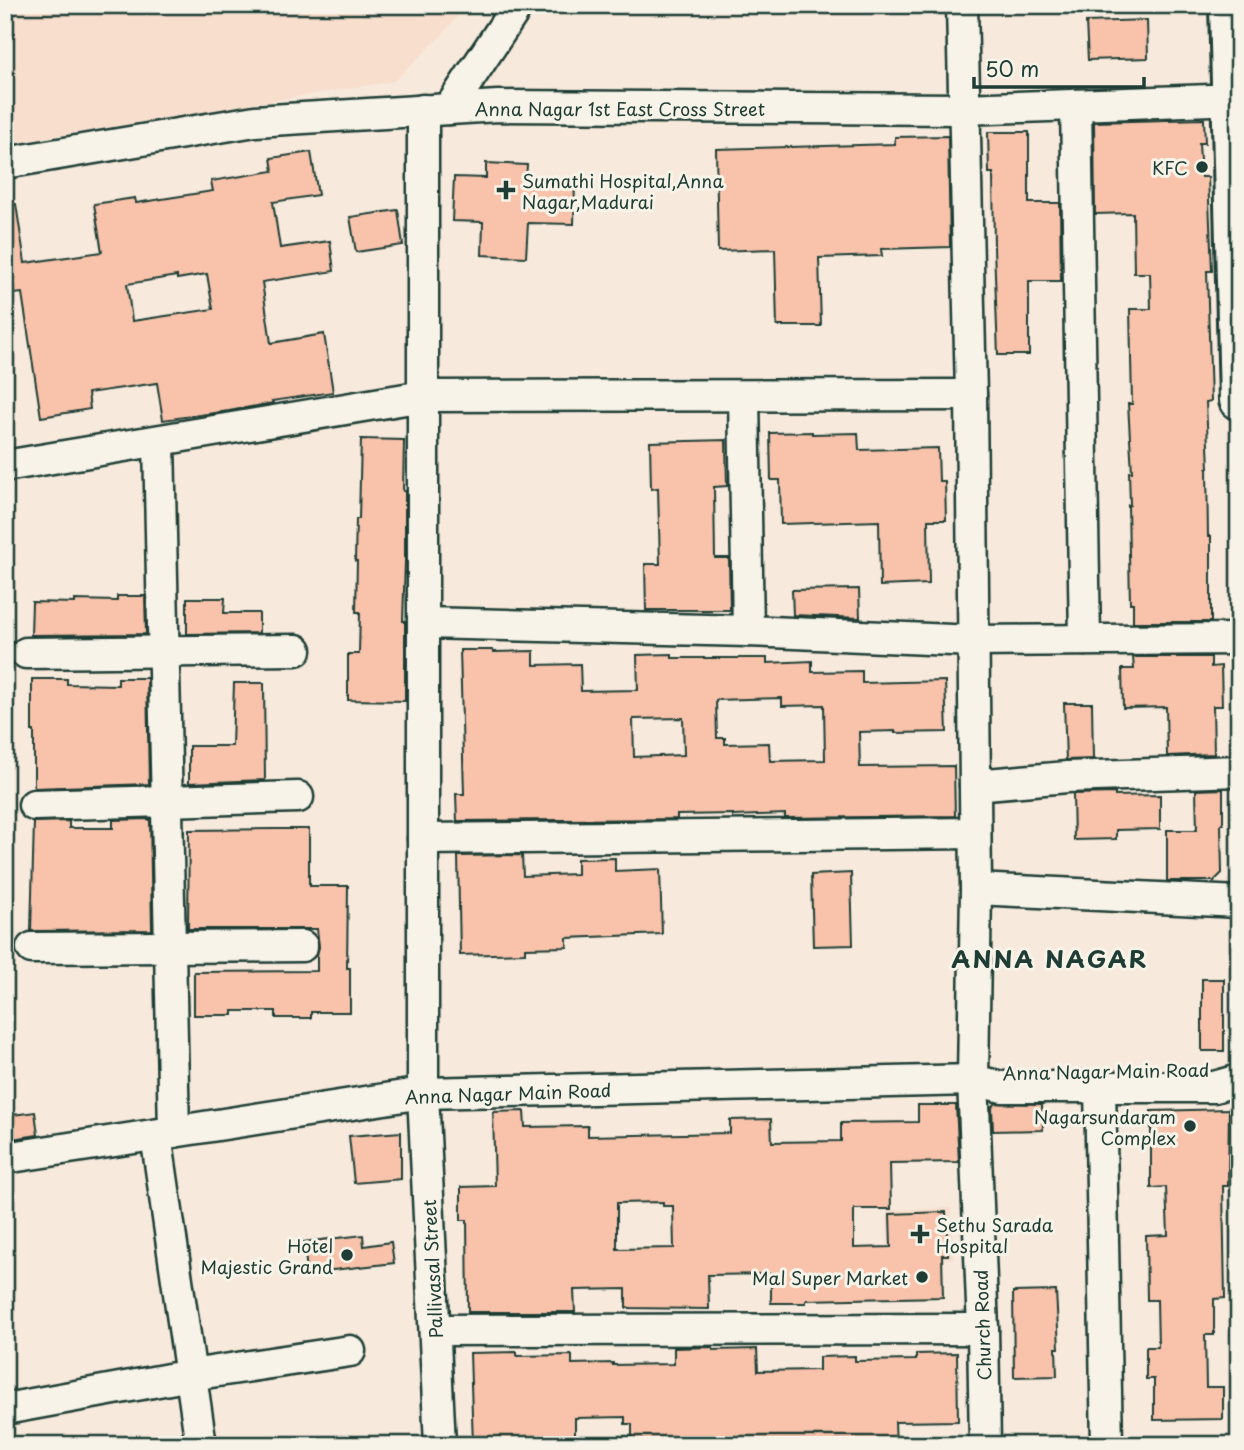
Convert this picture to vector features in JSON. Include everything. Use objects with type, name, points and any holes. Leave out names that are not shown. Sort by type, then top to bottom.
[{"type":"main road","points":[[1228,5],[1235,99],[1239,400]]},
{"type":"street","points":[[436,110],[518,5]]},
{"type":"street","name":"Church Road","points":[[962,5],[974,641],[976,889],[973,1080],[985,1445]]},
{"type":"street","name":"Anna Nagar 1st East Cross Street","points":[[5,163],[256,121],[498,106],[963,109],[1235,99]]},
{"type":"street","points":[[1076,106],[1085,640]]},
{"type":"street","name":"Pallivasal Street","points":[[436,110],[423,396],[423,1093],[440,1445]]},
{"type":"street","points":[[5,466],[423,396],[971,395]]},
{"type":"street","points":[[744,396],[748,631]]},
{"type":"street","points":[[159,440],[170,947],[165,1134],[201,1445]]},
{"type":"street","points":[[423,623],[748,631],[974,641],[1239,639]]},
{"type":"street","points":[[26,653],[296,650]]},
{"type":"street","points":[[975,785],[1067,776],[1239,771]]},
{"type":"street","points":[[34,805],[298,797]]},
{"type":"street","points":[[423,839],[975,833]]},
{"type":"street","points":[[976,889],[1239,902]]},
{"type":"street","points":[[32,948],[302,946]]},
{"type":"street","name":"Anna Nagar Main Road","points":[[973,1080],[1002,1070],[1214,1068],[1239,1079]]},
{"type":"street","name":"Anna Nagar Main Road","points":[[5,1158],[423,1093],[973,1080],[1002,1087],[1214,1087],[1239,1079]]},
{"type":"street","points":[[1100,1086],[1107,1445]]},
{"type":"street","points":[[436,1329],[983,1329]]},
{"type":"street","points":[[5,1409],[191,1375],[350,1351]]},
{"type":"shaded area","points":[[5,5],[467,5],[442,35],[394,81],[5,144]]},
{"type":"shaded area","name":"Sethu Sarada Hospital","points":[[951,1208],[953,1258],[888,1260],[887,1210]]},
{"type":"building","points":[[1147,20],[1148,58],[1088,60],[1086,22]]},
{"type":"building","points":[[1204,119],[1205,143],[1199,143],[1201,177],[1208,177],[1212,271],[1207,271],[1211,401],[1206,402],[1211,622],[1133,622],[1133,603],[1130,603],[1128,505],[1129,472],[1132,472],[1128,404],[1132,404],[1130,309],[1151,309],[1150,273],[1134,273],[1133,213],[1095,214],[1094,122]]},
{"type":"building","points":[[988,132],[1029,132],[1029,203],[1060,203],[1061,281],[1029,281],[1029,355],[998,355],[993,173],[989,173]]},
{"type":"building","points":[[948,136],[950,247],[881,249],[882,256],[819,258],[821,326],[777,326],[775,249],[718,251],[716,149],[895,144],[895,137]]},
{"type":"building","points":[[311,152],[318,195],[273,202],[280,248],[330,241],[334,271],[262,282],[271,343],[324,334],[333,392],[163,420],[157,383],[88,393],[90,409],[41,417],[22,293],[5,295],[5,205],[16,204],[25,263],[102,252],[94,204],[135,198],[136,203],[213,191],[211,181],[273,171],[271,158]],"holes":[[[207,274],[213,309],[132,321],[127,284]]]},
{"type":"building","points":[[486,163],[527,165],[526,178],[575,180],[574,224],[528,223],[526,257],[482,255],[483,222],[452,221],[454,177],[486,178]]},
{"type":"building","points":[[398,210],[403,245],[356,252],[350,217]]},
{"type":"building","points":[[770,433],[858,433],[859,450],[938,448],[939,481],[945,481],[946,520],[928,520],[929,584],[880,586],[879,521],[781,524],[780,480],[771,480]]},
{"type":"building","points":[[361,439],[404,440],[405,701],[348,700],[348,654],[359,654],[360,612],[356,612],[355,561]]},
{"type":"building","points":[[726,440],[727,486],[714,487],[715,558],[729,558],[730,610],[646,610],[645,564],[660,564],[658,488],[651,489],[650,442]]},
{"type":"building","points":[[859,589],[860,618],[793,615],[792,590]]},
{"type":"building","points":[[117,596],[145,596],[146,634],[31,635],[32,602],[117,601]]},
{"type":"building","points":[[187,598],[225,598],[224,613],[259,613],[259,633],[187,634]]},
{"type":"building","points":[[460,650],[534,651],[534,665],[580,664],[581,691],[638,690],[637,655],[672,654],[672,658],[767,658],[767,663],[812,661],[812,672],[862,671],[862,683],[945,681],[947,732],[859,732],[860,767],[954,766],[955,816],[785,818],[785,814],[733,814],[677,815],[677,819],[457,821],[456,794],[464,794]],"holes":[[[782,698],[782,706],[824,705],[825,760],[770,761],[769,743],[725,744],[725,738],[717,738],[716,700]],[[683,718],[684,755],[634,757],[633,719]]]},
{"type":"building","points":[[1133,657],[1211,657],[1211,667],[1221,666],[1222,706],[1213,706],[1214,754],[1167,756],[1166,707],[1123,708],[1122,669],[1134,669]]},
{"type":"building","points":[[118,678],[147,678],[149,784],[34,788],[32,679],[67,679],[67,684],[118,685]]},
{"type":"building","points":[[234,683],[264,683],[265,780],[189,783],[189,746],[232,746]]},
{"type":"building","points":[[1064,703],[1092,703],[1093,759],[1066,760]]},
{"type":"building","points":[[1223,789],[1222,873],[1214,881],[1167,881],[1167,830],[1197,830],[1196,790]]},
{"type":"building","points":[[1115,793],[1115,796],[1160,795],[1160,829],[1116,830],[1116,839],[1074,840],[1073,794]]},
{"type":"building","points":[[150,819],[152,930],[31,931],[34,822],[69,821],[69,828],[113,828],[113,820]]},
{"type":"building","points":[[309,829],[310,886],[348,886],[347,968],[350,968],[350,1012],[311,1012],[311,1018],[276,1018],[276,1011],[194,1015],[194,972],[317,971],[319,947],[317,929],[188,929],[189,830]]},
{"type":"building","points":[[522,855],[523,876],[577,874],[577,859],[615,858],[615,871],[660,869],[662,934],[567,938],[567,947],[525,948],[525,953],[460,955],[458,856]]},
{"type":"building","points":[[851,873],[853,945],[813,946],[811,875]]},
{"type":"building","points":[[1202,979],[1224,979],[1224,1051],[1202,1051]]},
{"type":"building","points":[[996,1103],[1042,1104],[1043,1130],[993,1131],[992,1107]]},
{"type":"building","points":[[918,1105],[956,1105],[959,1162],[890,1163],[891,1209],[854,1209],[854,1248],[891,1247],[890,1214],[946,1212],[948,1255],[942,1255],[943,1297],[771,1303],[771,1274],[708,1275],[709,1309],[626,1308],[626,1289],[574,1290],[575,1312],[468,1312],[467,1220],[461,1220],[461,1187],[495,1186],[493,1112],[524,1111],[525,1127],[588,1126],[588,1136],[730,1133],[730,1120],[771,1119],[772,1142],[841,1141],[841,1123],[918,1122]],"holes":[[[663,1202],[663,1206],[673,1206],[674,1248],[617,1249],[617,1203]]]},
{"type":"building","points":[[1229,1109],[1228,1186],[1223,1186],[1225,1298],[1214,1299],[1214,1335],[1205,1335],[1206,1387],[1223,1387],[1223,1419],[1154,1420],[1154,1379],[1146,1379],[1146,1347],[1158,1347],[1157,1300],[1147,1300],[1146,1236],[1168,1235],[1166,1187],[1151,1188],[1151,1111]]},
{"type":"building","points":[[35,1112],[38,1135],[5,1140],[5,1116]]},
{"type":"building","points":[[401,1132],[401,1179],[354,1183],[349,1136]]},
{"type":"building","points":[[363,1235],[364,1246],[391,1242],[394,1263],[307,1273],[304,1242]]},
{"type":"building","points":[[1056,1291],[1059,1348],[1056,1348],[1057,1376],[1014,1377],[1013,1292]]},
{"type":"building","points":[[713,1347],[713,1350],[757,1349],[758,1371],[819,1370],[819,1357],[855,1356],[855,1361],[916,1360],[916,1354],[957,1353],[958,1421],[895,1422],[896,1445],[632,1445],[632,1424],[625,1424],[625,1417],[575,1418],[575,1445],[473,1445],[470,1353],[572,1355],[572,1364],[674,1364],[674,1348]]},
{"type":"place","name":"KFC","points":[[1202,167]]},
{"type":"place","name":"Sumathi Hospital,Anna Nagar,Madurai","points":[[506,190]]},
{"type":"place","name":"Nagarsundaram Complex","points":[[1190,1126]]},
{"type":"place","name":"Sethu Sarada Hospital","points":[[920,1234]]},
{"type":"place","name":"Hotel Majestic Grand","points":[[347,1255]]},
{"type":"place","name":"Mal Super Market","points":[[922,1277]]},
{"type":"district","name":"ANNA NAGAR","points":[[1050,958]]}]
